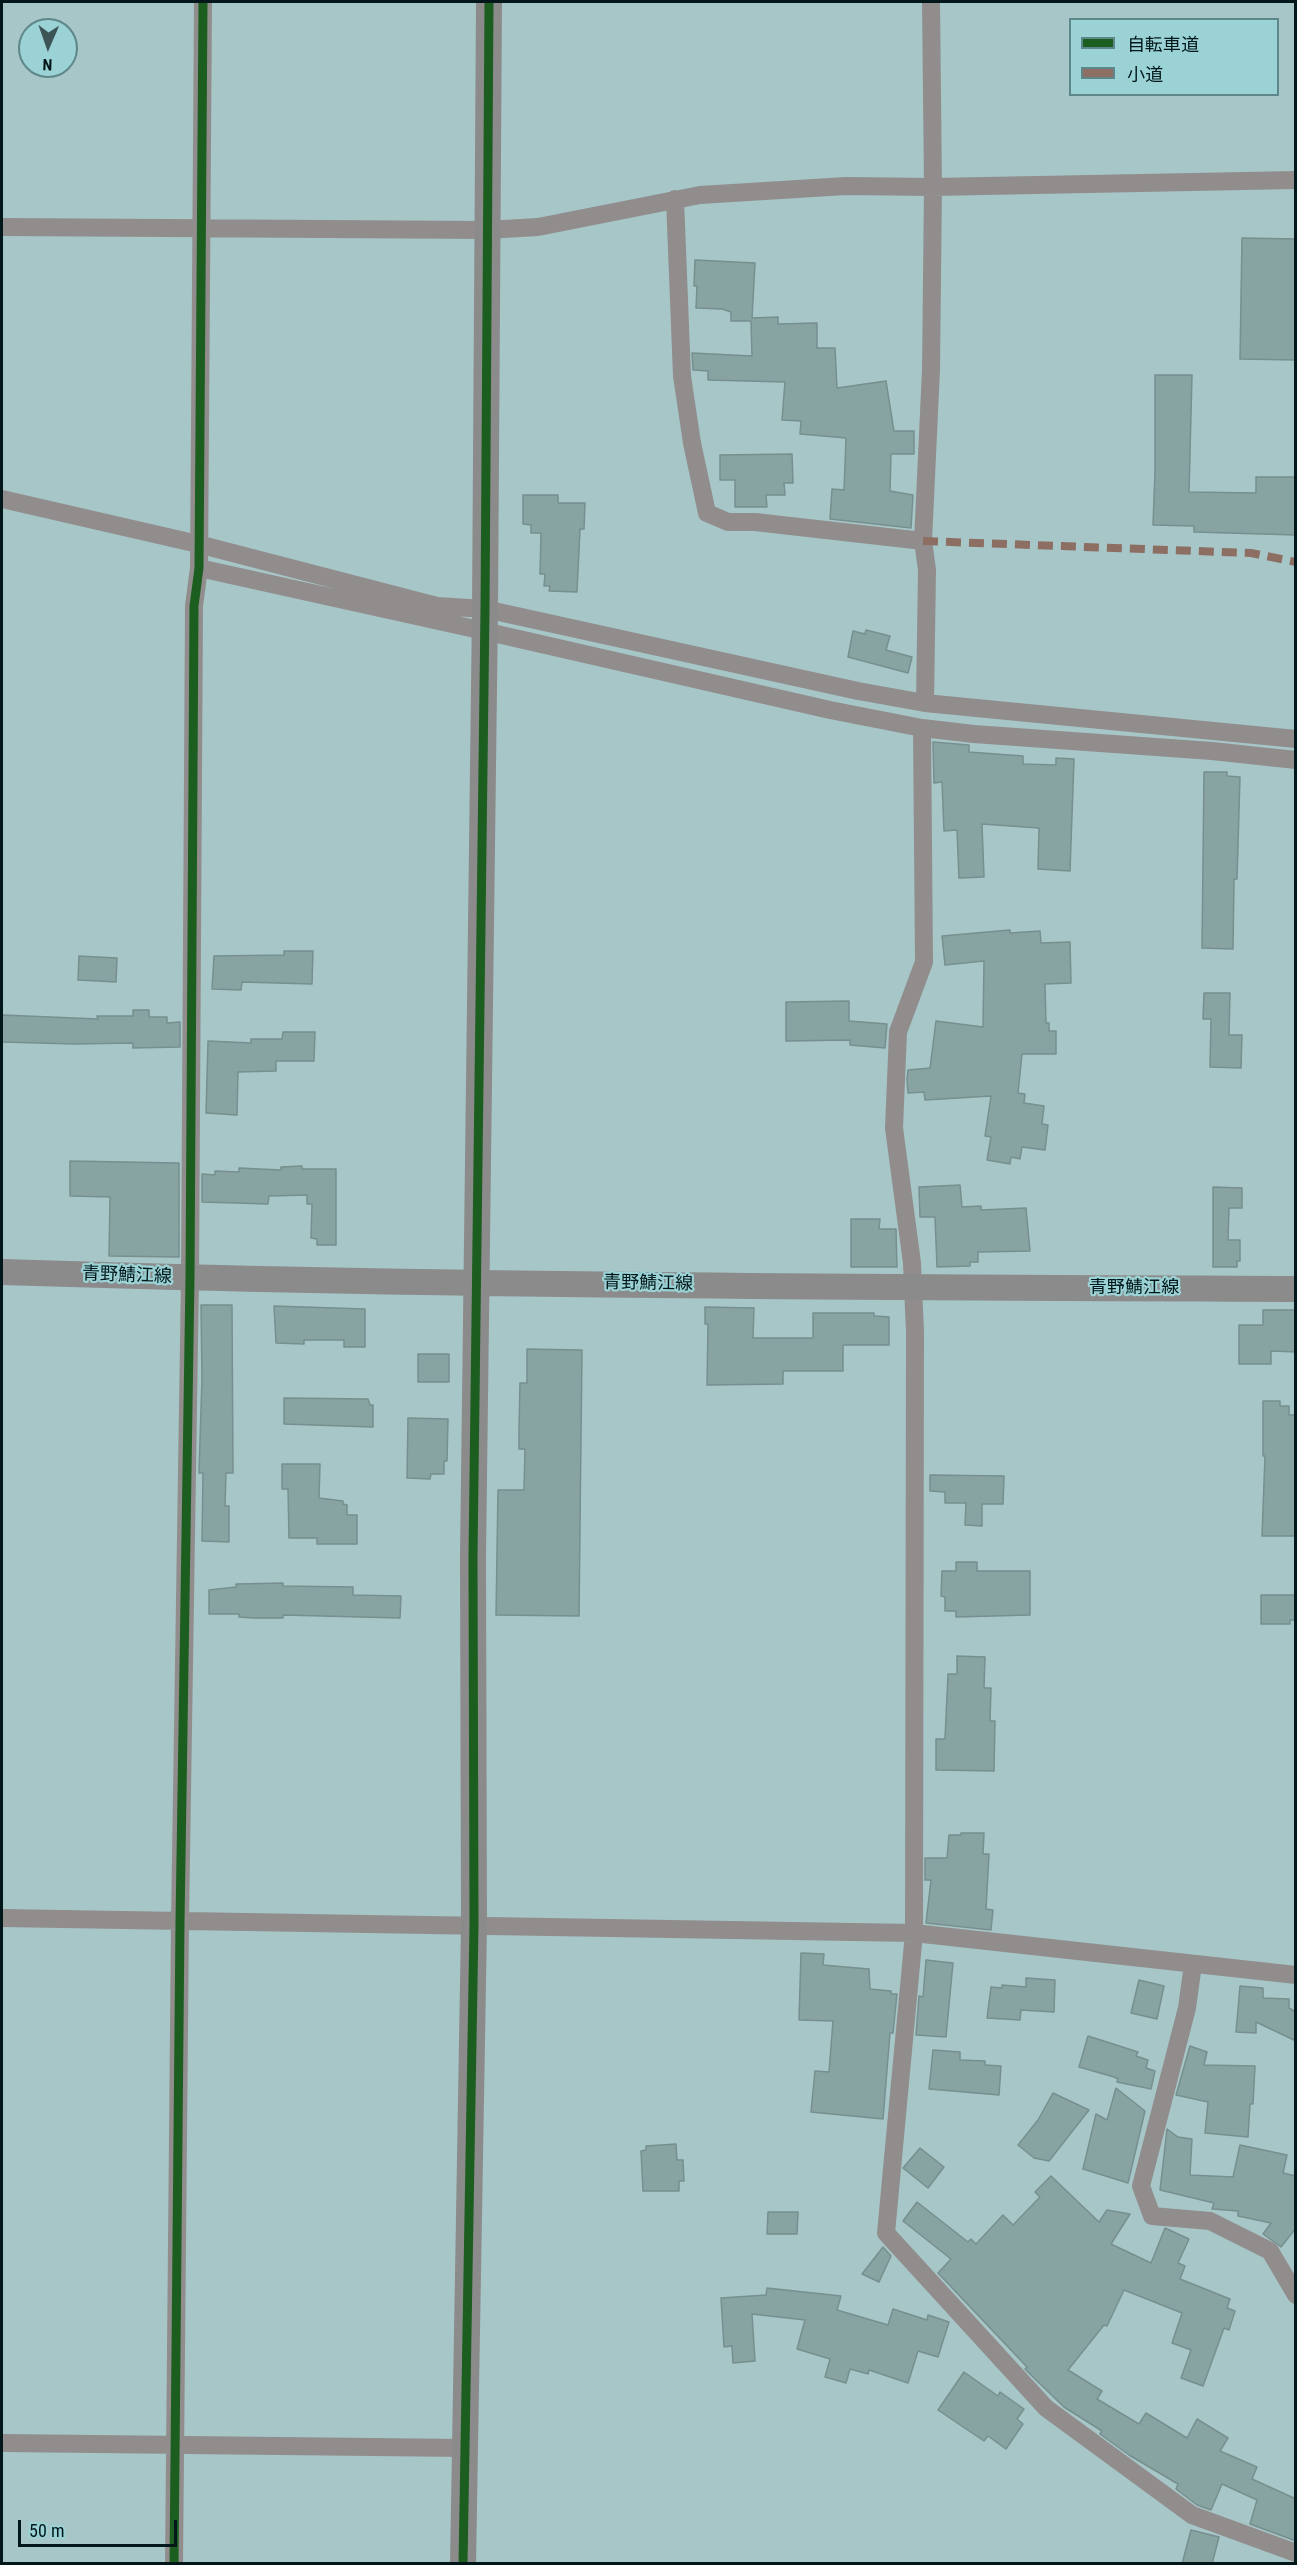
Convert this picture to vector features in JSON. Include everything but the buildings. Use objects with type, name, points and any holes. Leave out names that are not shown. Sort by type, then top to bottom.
[{"type":"street","points":[[174,2564],[180,1922],[190,1278],[194,606],[199,568],[203,2]]},
{"type":"street","points":[[463,2564],[474,1925],[473,1556],[485,620],[489,2]]},
{"type":"street","points":[[925,703],[927,570],[923,541],[931,369],[933,187],[931,2]]},
{"type":"street","points":[[2,227],[486,230],[537,227],[700,195],[846,186],[933,187],[1296,180]]},
{"type":"street","points":[[675,199],[682,376],[706,513],[728,522],[755,522],[923,541]]},
{"type":"street","points":[[2,499],[198,544],[830,710],[922,728],[974,734],[1212,751],[1296,760]]},
{"type":"street","points":[[199,568],[925,703],[1296,739]]},
{"type":"street","points":[[922,728],[924,962],[898,1032],[894,1128],[913,1287],[915,1332],[914,1933],[886,2233],[1046,2408],[1192,2515],[1296,2553]]},
{"type":"street","name":"青野鯖江線","points":[[2,1272],[190,1278],[477,1282],[1296,1289]]},
{"type":"street","points":[[2,1918],[914,1933],[1296,1975]]},
{"type":"street","points":[[1193,1964],[1187,2008],[1141,2186],[1152,2216],[1209,2222],[1270,2251],[1296,2295]]},
{"type":"street","points":[[2,2443],[464,2448]]},
{"type":"marked path","points":[[923,541],[1251,553],[1296,562]]},
{"type":"cycle path","points":[[174,2564],[180,1922],[190,1278],[194,606],[199,568],[203,2]]},
{"type":"cycle path","points":[[463,2564],[474,1925],[473,1556],[485,609],[489,2]]}]
